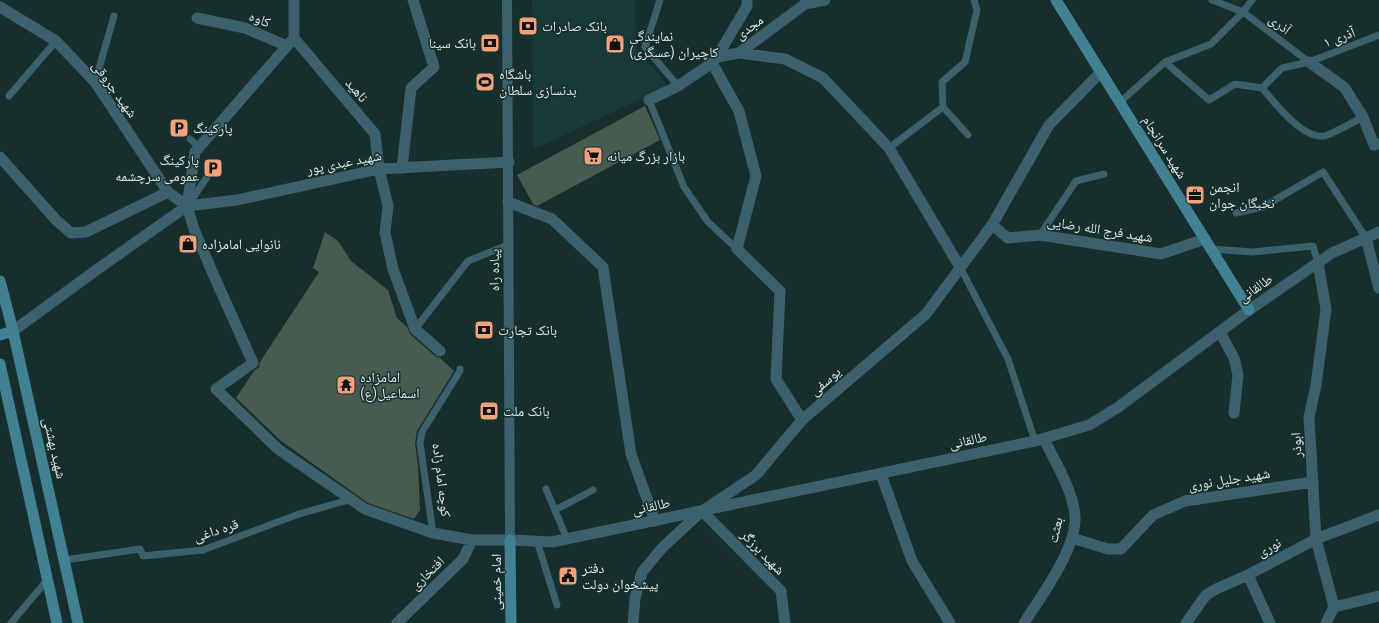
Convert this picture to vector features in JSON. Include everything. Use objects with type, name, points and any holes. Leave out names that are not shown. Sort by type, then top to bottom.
[{"type":"main road","name":"شهید سرانجام","points":[[1056,0],[1249,310]]},
{"type":"main road","name":"شهید بهشتی","points":[[0,281],[13,331],[78,623]]},
{"type":"main road","points":[[0,334],[13,331]]},
{"type":"main road","points":[[0,364],[57,623]]},
{"type":"main road","name":"امام خمینی","points":[[510,540],[511,623]]},
{"type":"street","points":[[13,331],[187,206],[195,152],[290,42],[294,0]]},
{"type":"street","name":"پیاده راه","points":[[507,0],[510,540]]},
{"type":"street","points":[[747,0],[747,6],[714,60],[739,111],[756,176],[737,249],[780,291],[776,379],[802,420]]},
{"type":"street","name":"مجدی","points":[[649,100],[678,86],[714,60],[739,53],[805,4],[825,0]]},
{"type":"street","name":"شهید جروقی","points":[[0,7],[56,41],[95,82],[168,192]]},
{"type":"street","points":[[402,168],[411,88],[434,67],[416,7]]},
{"type":"street","name":"کاوه","points":[[197,18],[245,28],[290,42]]},
{"type":"street","name":"ناهید","points":[[290,42],[375,134],[379,169]]},
{"type":"street","points":[[739,53],[785,59],[823,78],[889,148],[960,267]]},
{"type":"street","points":[[1309,62],[1344,87],[1363,117],[1374,145],[1379,144]]},
{"type":"street","name":"یوسفی","points":[[702,511],[756,475],[802,420],[926,314],[992,226],[1049,125],[1101,72]]},
{"type":"street","points":[[0,157],[56,220],[70,233],[86,232],[168,192],[187,206]]},
{"type":"street","name":"شهید عبدی پور","points":[[187,206],[237,200],[379,169],[509,162]]},
{"type":"street","points":[[379,169],[388,206],[385,233],[393,269],[415,329],[440,351]]},
{"type":"street","points":[[508,202],[552,219],[603,267],[631,454],[654,521]]},
{"type":"street","name":"طالقانی","points":[[187,206],[194,229],[254,363],[216,389],[278,448],[365,509],[433,533],[472,540],[552,542],[1040,440],[1088,425],[1117,408],[1249,310],[1332,253],[1379,232]]},
{"type":"street","name":"شهید فرج الله رضایی","points":[[992,226],[1008,238],[1040,235],[1161,254],[1205,239]]},
{"type":"street","points":[[1366,238],[1379,288]]},
{"type":"street","name":"ابوذر","points":[[1318,263],[1326,309],[1316,385],[1309,417],[1316,539],[1334,608]]},
{"type":"street","points":[[1220,332],[1234,358],[1238,375],[1234,413]]},
{"type":"street","name":"بعثت","points":[[1024,623],[1063,560],[1072,538],[1075,517],[1070,494],[1040,440]]},
{"type":"street","points":[[881,474],[912,561],[950,623]]},
{"type":"street","name":"شهید جلیل نوری","points":[[1072,538],[1108,549],[1121,549],[1153,515],[1185,501],[1313,482]]},
{"type":"street","points":[[633,623],[635,598],[642,572],[663,547],[702,511]]},
{"type":"street","name":"شهید برزگر","points":[[702,511],[781,591],[785,623]]},
{"type":"street","name":"نوری","points":[[1186,623],[1206,595],[1248,575],[1316,539],[1379,515]]},
{"type":"street","name":"افتخاری","points":[[397,623],[463,559],[472,540]]},
{"type":"street","points":[[1248,575],[1270,623]]},
{"type":"street","points":[[1326,623],[1334,608],[1379,596]]},
{"type":"lane","points":[[660,0],[645,47],[678,86]]},
{"type":"lane","points":[[968,135],[943,107],[942,82],[965,62],[977,10],[974,0]]},
{"type":"lane","name":"آذری","points":[[1212,0],[1242,12],[1309,62]]},
{"type":"lane","points":[[1120,102],[1165,62],[1211,44],[1252,0]]},
{"type":"lane","points":[[95,82],[114,16]]},
{"type":"lane","name":"آذری ۱","points":[[1262,88],[1282,68],[1309,62],[1379,35]]},
{"type":"lane","points":[[9,96],[56,41]]},
{"type":"lane","points":[[1165,62],[1209,100],[1235,84],[1262,88],[1290,120],[1312,134],[1324,136],[1363,117]]},
{"type":"lane","points":[[649,100],[684,187],[708,222],[737,249]]},
{"type":"lane","points":[[889,148],[943,107]]},
{"type":"lane","points":[[190,139],[199,148]]},
{"type":"lane","points":[[187,206],[213,168]]},
{"type":"lane","points":[[1236,212],[1263,207],[1323,172],[1366,238]]},
{"type":"lane","points":[[1040,235],[1076,181],[1104,174]]},
{"type":"lane","points":[[415,329],[468,261],[508,245]]},
{"type":"lane","points":[[1211,249],[1253,252],[1312,246],[1318,263]]},
{"type":"lane","points":[[960,267],[1008,359],[1040,440]]},
{"type":"lane","name":"کوچه امام زاده","points":[[433,533],[420,442],[422,432],[460,369]]},
{"type":"lane","points":[[546,489],[567,539]]},
{"type":"lane","points":[[555,510],[593,490]]},
{"type":"lane","name":"قره داغی","points":[[65,560],[140,549],[143,556],[203,550],[298,514],[352,499]]},
{"type":"lane","points":[[537,541],[557,605]]},
{"type":"lane","points":[[11,623],[48,580]]},
{"type":"shaded area","name":"بازار بزرگ میانه","points":[[532,0],[635,0],[636,48],[668,86],[533,150]]},
{"type":"building","name":"بازار بزرگ میانه","points":[[645,106],[660,140],[537,206],[533,204],[517,175]]},
{"type":"building","name":"امامزاده اسماعیل(ع)","points":[[325,232],[338,241],[351,261],[388,290],[397,318],[407,327],[410,334],[454,371],[417,431],[415,443],[418,465],[420,510],[414,519],[368,503],[281,441],[236,398],[254,371],[259,367],[260,362],[319,272],[313,268]]},
{"type":"place","name":"بانک صادرات","points":[[528,26]]},
{"type":"place","name":"بانک سینا","points":[[490,43]]},
{"type":"place","name":"نمایندگی کاچیران (عسگری)","points":[[615,44]]},
{"type":"place","name":"باشگاه بدنسازی سلطان","points":[[485,82]]},
{"type":"place","name":"پارکینگ","points":[[179,128]]},
{"type":"place","name":"بازار بزرگ میانه","points":[[593,156]]},
{"type":"place","name":"پارکینگ عمومی سرچشمه","points":[[213,168]]},
{"type":"place","name":"انجمن نخبگان جوان","points":[[1195,195]]},
{"type":"place","name":"نانوایی امامزاده","points":[[188,244]]},
{"type":"place","name":"بانک تجارت","points":[[484,330]]},
{"type":"place","name":"امامزاده اسماعیل(ع)","points":[[346,385]]},
{"type":"place","name":"بانک ملت","points":[[489,411]]},
{"type":"place","name":"دفتر پیشخوان دولت","points":[[568,576]]}]
